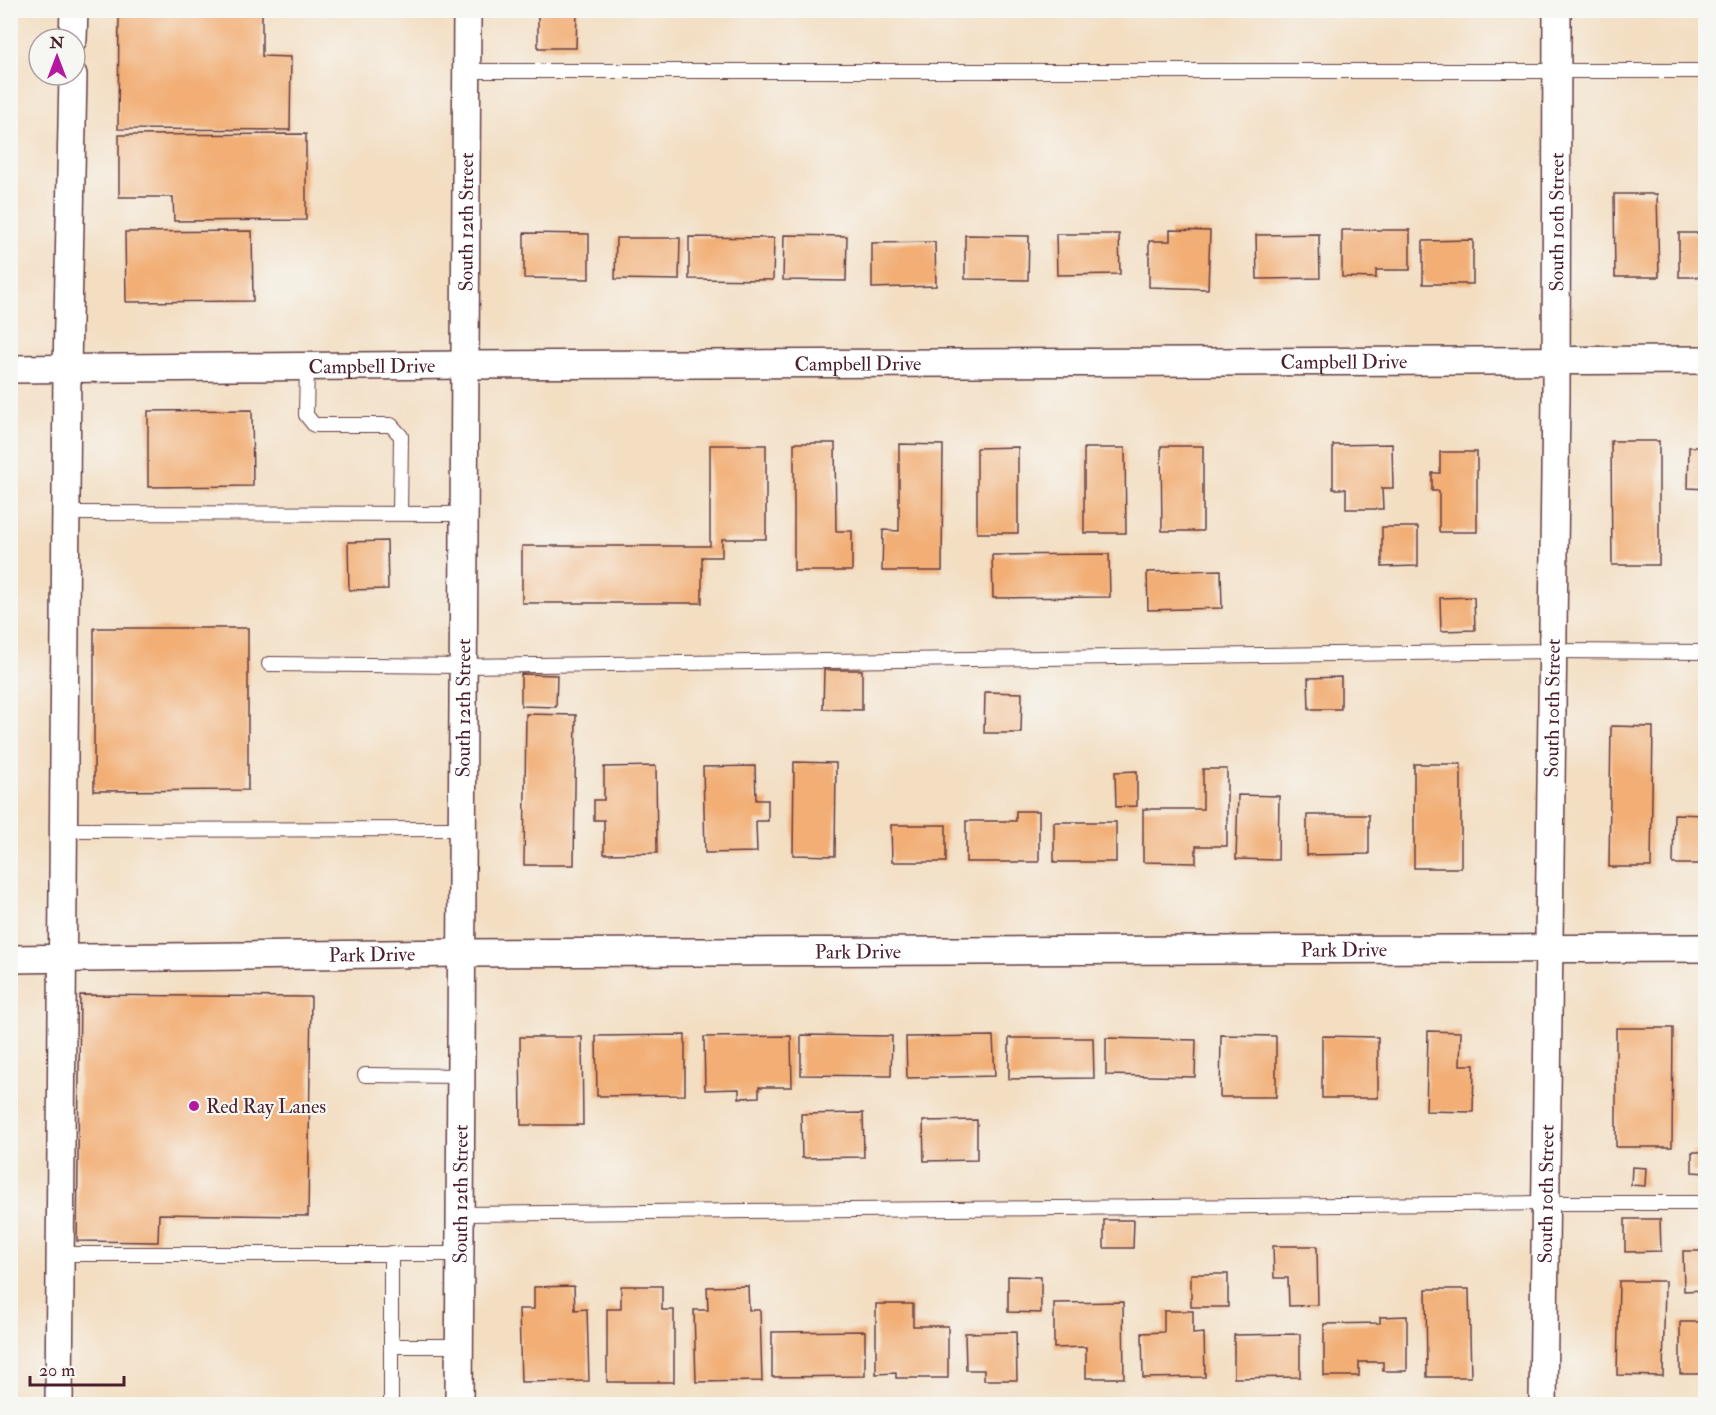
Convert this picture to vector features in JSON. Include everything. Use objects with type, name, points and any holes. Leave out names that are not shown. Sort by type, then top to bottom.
[{"type":"street","points":[[73,27],[74,10]]},
{"type":"street","name":"South 12th Street","points":[[459,1404],[467,10]]},
{"type":"street","name":"South 10th Street","points":[[1543,1404],[1556,360],[1557,10]]},
{"type":"street","points":[[59,1404],[67,369],[73,87]]},
{"type":"street","name":"Campbell Drive","points":[[10,369],[1706,360]]},
{"type":"street","name":"Park Drive","points":[[10,958],[462,952],[1706,948]]},
{"type":"lane","points":[[467,71],[1706,71]]},
{"type":"lane","points":[[307,366],[306,415],[314,425],[391,425],[401,436],[400,514]]},
{"type":"lane","points":[[66,513],[465,514]]},
{"type":"lane","points":[[269,664],[464,666],[1552,651],[1706,652]]},
{"type":"lane","points":[[64,830],[463,830]]},
{"type":"lane","points":[[365,1075],[461,1076]]},
{"type":"lane","points":[[460,1214],[1706,1203]]},
{"type":"lane","points":[[391,1253],[391,1404]]},
{"type":"lane","points":[[60,1254],[460,1254]]},
{"type":"lane","points":[[391,1346],[460,1346]]},
{"type":"building","points":[[119,10],[262,10],[262,56],[291,57],[290,130],[118,129]]},
{"type":"building","points":[[538,10],[577,10],[576,48],[538,48]]},
{"type":"building","points":[[306,134],[306,220],[174,221],[173,197],[119,197],[119,135]]},
{"type":"building","points":[[1614,194],[1657,194],[1659,277],[1615,277]]},
{"type":"building","points":[[1170,230],[1210,231],[1208,289],[1149,287],[1149,241],[1170,241]]},
{"type":"building","points":[[1342,230],[1410,230],[1410,270],[1376,270],[1376,278],[1342,277]]},
{"type":"building","points":[[252,231],[253,301],[126,302],[125,232]]},
{"type":"building","points":[[524,233],[589,234],[589,279],[524,278]]},
{"type":"building","points":[[1679,233],[1706,233],[1706,277],[1679,277]]},
{"type":"building","points":[[1056,234],[1119,234],[1120,274],[1057,275]]},
{"type":"building","points":[[1319,234],[1320,278],[1257,279],[1256,235]]},
{"type":"building","points":[[784,235],[847,236],[846,281],[783,280]]},
{"type":"building","points":[[965,235],[1029,236],[1028,280],[965,279]]},
{"type":"building","points":[[689,237],[774,238],[773,280],[689,279]]},
{"type":"building","points":[[616,238],[680,238],[679,280],[615,279]]},
{"type":"building","points":[[1473,240],[1473,284],[1423,284],[1423,241]]},
{"type":"building","points":[[935,242],[936,286],[872,288],[872,243]]},
{"type":"building","points":[[252,410],[253,486],[148,487],[148,411]]},
{"type":"building","points":[[1611,441],[1659,441],[1659,565],[1612,565]]},
{"type":"building","points":[[794,443],[835,443],[836,531],[852,531],[852,571],[794,571]]},
{"type":"building","points":[[899,444],[943,445],[942,571],[882,571],[883,530],[899,531]]},
{"type":"building","points":[[1392,444],[1393,488],[1382,488],[1383,509],[1346,509],[1346,489],[1333,489],[1333,445]]},
{"type":"building","points":[[710,445],[766,445],[766,539],[722,539],[722,557],[702,557],[702,603],[522,603],[522,546],[710,546]]},
{"type":"building","points":[[1161,446],[1203,446],[1203,531],[1162,531]]},
{"type":"building","points":[[1018,447],[1018,533],[977,533],[977,448]]},
{"type":"building","points":[[1689,447],[1706,447],[1706,489],[1688,488]]},
{"type":"building","points":[[1084,448],[1125,448],[1126,533],[1084,533]]},
{"type":"building","points":[[1440,452],[1477,452],[1477,532],[1439,532],[1439,491],[1432,491],[1432,473],[1440,473]]},
{"type":"building","points":[[1382,527],[1418,527],[1418,566],[1382,567]]},
{"type":"building","points":[[387,541],[388,589],[349,590],[348,542]]},
{"type":"building","points":[[1109,554],[1110,597],[993,598],[992,555]]},
{"type":"building","points":[[1221,570],[1222,608],[1148,610],[1147,572]]},
{"type":"building","points":[[1474,597],[1475,630],[1441,631],[1440,598]]},
{"type":"building","points":[[94,628],[248,628],[248,790],[94,791]]},
{"type":"building","points":[[824,670],[862,670],[862,710],[823,709]]},
{"type":"building","points":[[521,674],[557,675],[556,707],[521,706]]},
{"type":"building","points":[[1341,677],[1341,709],[1309,709],[1308,678]]},
{"type":"building","points":[[985,692],[1022,693],[1021,733],[984,733]]},
{"type":"building","points":[[526,714],[576,715],[574,865],[524,865]]},
{"type":"building","points":[[1611,726],[1653,727],[1651,867],[1609,867]]},
{"type":"building","points":[[794,762],[836,763],[835,856],[793,855]]},
{"type":"building","points":[[1414,764],[1461,764],[1461,868],[1414,868]]},
{"type":"building","points":[[656,766],[657,853],[604,854],[604,820],[594,820],[594,800],[604,800],[604,767]]},
{"type":"building","points":[[755,766],[756,800],[768,800],[768,821],[756,821],[757,852],[705,853],[703,767]]},
{"type":"building","points":[[1203,769],[1227,769],[1227,846],[1196,846],[1196,863],[1143,862],[1143,809],[1203,809]]},
{"type":"building","points":[[1137,771],[1137,806],[1116,807],[1115,772]]},
{"type":"building","points":[[1238,795],[1279,796],[1278,860],[1236,859]]},
{"type":"building","points":[[1016,811],[1039,811],[1039,862],[966,862],[966,821],[1016,821]]},
{"type":"building","points":[[1674,814],[1706,815],[1706,864],[1673,864]]},
{"type":"building","points":[[1307,815],[1369,815],[1369,854],[1307,855]]},
{"type":"building","points":[[1054,822],[1116,822],[1116,862],[1054,862]]},
{"type":"building","points":[[891,825],[946,825],[946,862],[892,862]]},
{"type":"building","name":"Red Ray Lanes","points":[[80,995],[311,997],[308,1216],[159,1214],[158,1242],[77,1241]]},
{"type":"building","points":[[1616,1028],[1673,1028],[1672,1147],[1616,1147]]},
{"type":"building","points":[[1428,1031],[1461,1032],[1460,1065],[1474,1065],[1473,1112],[1426,1111]]},
{"type":"building","points":[[685,1035],[685,1095],[597,1096],[596,1036]]},
{"type":"building","points":[[801,1035],[892,1036],[891,1076],[801,1075]]},
{"type":"building","points":[[1221,1035],[1276,1036],[1276,1097],[1220,1097]]},
{"type":"building","points":[[791,1036],[792,1087],[759,1087],[759,1097],[739,1098],[739,1089],[705,1090],[704,1037]]},
{"type":"building","points":[[993,1036],[995,1076],[907,1078],[906,1037]]},
{"type":"building","points":[[1322,1036],[1378,1037],[1378,1098],[1322,1098]]},
{"type":"building","points":[[520,1037],[582,1037],[583,1125],[521,1125]]},
{"type":"building","points":[[1009,1038],[1093,1038],[1094,1078],[1009,1079]]},
{"type":"building","points":[[1106,1038],[1196,1040],[1195,1077],[1106,1075]]},
{"type":"building","points":[[863,1113],[864,1157],[802,1158],[801,1114]]},
{"type":"building","points":[[977,1120],[977,1160],[924,1161],[923,1121]]},
{"type":"building","points":[[1692,1152],[1706,1152],[1706,1173],[1692,1172]]},
{"type":"building","points":[[1632,1167],[1646,1168],[1645,1186],[1631,1185]]},
{"type":"building","points":[[1625,1219],[1660,1219],[1661,1251],[1625,1252]]},
{"type":"building","points":[[1104,1220],[1134,1220],[1133,1248],[1104,1248]]},
{"type":"building","points":[[1273,1246],[1317,1246],[1318,1305],[1289,1306],[1288,1278],[1274,1278]]},
{"type":"building","points":[[1683,1251],[1706,1251],[1706,1290],[1684,1291]]},
{"type":"building","points":[[1191,1274],[1228,1274],[1228,1307],[1191,1307]]},
{"type":"building","points":[[1008,1276],[1041,1277],[1041,1313],[1008,1312]]},
{"type":"building","points":[[1619,1281],[1665,1281],[1663,1376],[1617,1375]]},
{"type":"building","points":[[574,1286],[575,1310],[587,1309],[589,1381],[521,1382],[519,1309],[534,1309],[534,1287]]},
{"type":"building","points":[[621,1286],[662,1286],[662,1310],[674,1310],[674,1382],[607,1382],[607,1309],[621,1309]]},
{"type":"building","points":[[748,1286],[749,1310],[760,1310],[762,1381],[696,1382],[694,1310],[708,1310],[707,1287]]},
{"type":"building","points":[[1426,1289],[1469,1289],[1471,1377],[1427,1377]]},
{"type":"building","points":[[1123,1302],[1124,1378],[1086,1378],[1086,1347],[1054,1348],[1054,1303]]},
{"type":"building","points":[[876,1304],[913,1304],[913,1326],[948,1326],[948,1378],[896,1378],[896,1373],[876,1374]]},
{"type":"building","points":[[1164,1311],[1193,1311],[1193,1334],[1204,1333],[1205,1377],[1143,1378],[1142,1333],[1164,1332]]},
{"type":"building","points":[[1407,1316],[1407,1371],[1383,1371],[1383,1362],[1359,1362],[1359,1376],[1324,1376],[1324,1324],[1380,1323],[1380,1317]]},
{"type":"building","points":[[1680,1322],[1706,1322],[1706,1374],[1680,1374]]},
{"type":"building","points":[[865,1331],[865,1376],[772,1377],[772,1332]]},
{"type":"building","points":[[1016,1332],[1017,1380],[984,1380],[984,1370],[966,1370],[965,1333]]},
{"type":"building","points":[[1300,1334],[1300,1377],[1234,1378],[1234,1335]]},
{"type":"place","name":"Red Ray Lanes","points":[[194,1106]]}]
